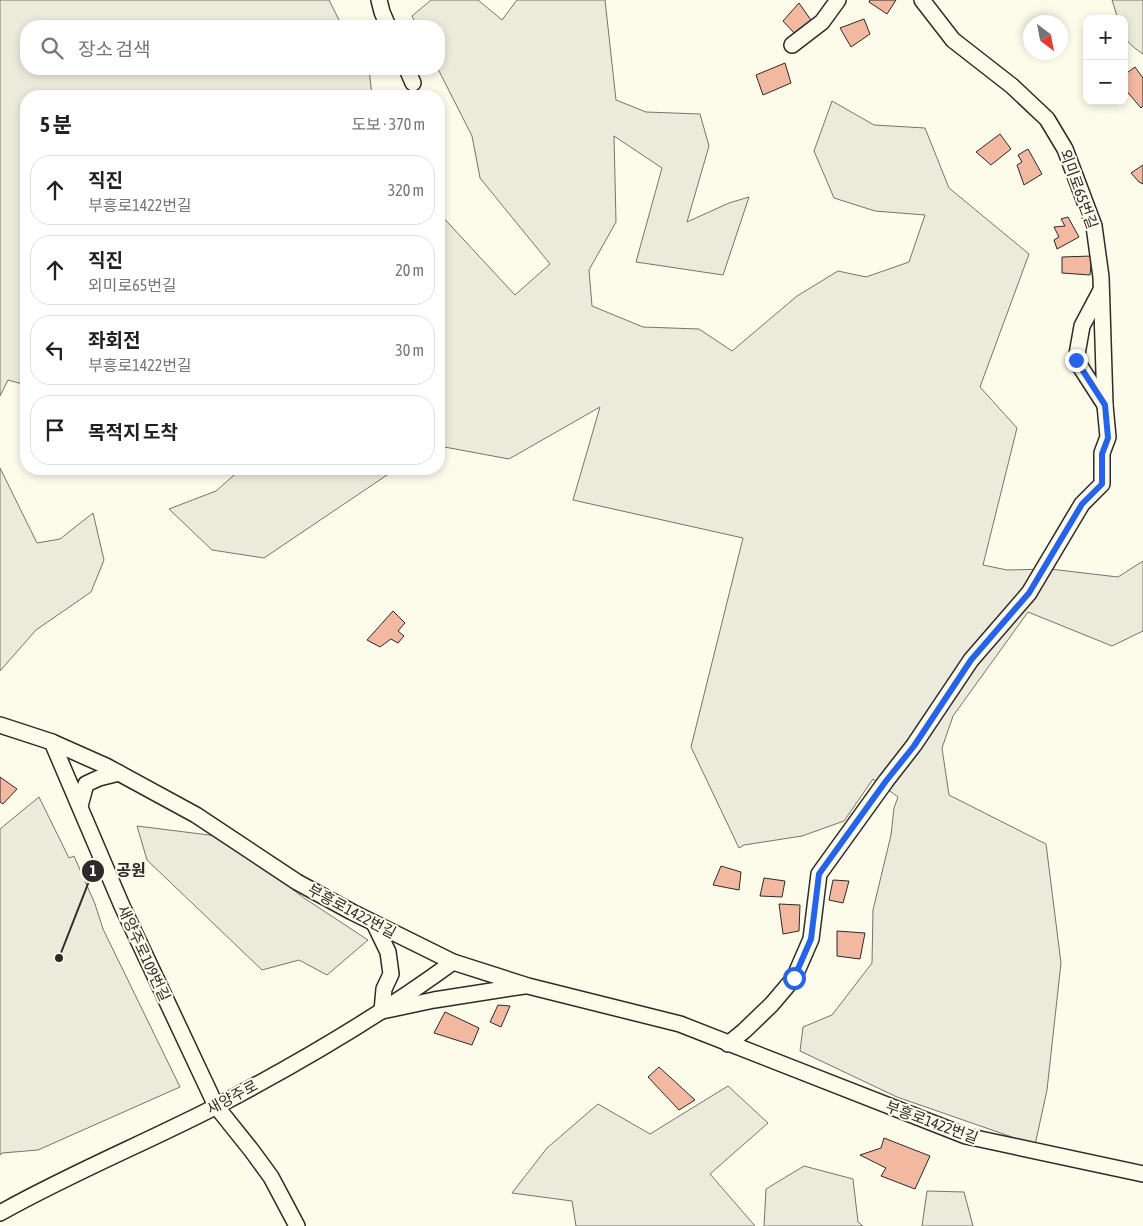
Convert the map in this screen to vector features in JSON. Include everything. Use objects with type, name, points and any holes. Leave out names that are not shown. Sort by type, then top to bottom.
[{"type":"street","points":[[379,0],[385,20]]},
{"type":"street","points":[[792,45],[822,22],[838,0]]},
{"type":"street","name":"외미로65번길","points":[[728,1044],[772,1004],[794,978],[811,939],[819,874],[886,781],[914,746],[971,660],[1029,593],[1082,504],[1102,484],[1102,454],[1108,438],[1105,405],[1101,278],[1094,226],[1065,149],[1047,119],[1012,86],[952,40],[922,0]]},
{"type":"street","points":[[410,75],[413,83]]},
{"type":"street","points":[[1101,290],[1082,326],[1076,360],[1105,405]]},
{"type":"street","name":"부흥로1422번길","points":[[0,725],[52,742],[119,773],[196,815],[298,882],[374,923],[453,962],[528,986],[680,1024],[966,1136],[1143,1174]]},
{"type":"street","name":"새양주로109번길","points":[[52,742],[122,906],[216,1106],[270,1176],[297,1226]]},
{"type":"street","points":[[80,806],[86,784],[99,778],[119,773]]},
{"type":"street","points":[[374,923],[388,952],[391,974],[384,989],[382,1011],[434,1000],[528,986]]},
{"type":"street","name":"새양주로","points":[[0,1213],[43,1189],[216,1106],[322,1049],[411,993],[453,962]]},
{"type":"shaded area","points":[[0,0],[329,0],[339,20],[20,20],[20,75],[370,75],[371,90],[20,90],[20,383],[8,380],[0,396]]},
{"type":"shaded area","points":[[431,0],[478,0],[502,20],[517,0],[605,0],[616,100],[646,112],[700,114],[709,146],[687,222],[729,203],[749,197],[723,275],[636,262],[662,168],[614,136],[616,222],[589,270],[592,306],[643,327],[699,329],[732,351],[797,296],[838,271],[866,277],[909,262],[925,215],[875,211],[834,198],[814,151],[832,101],[874,125],[925,128],[949,188],[1029,254],[980,387],[1017,428],[983,565],[1007,570],[1050,569],[1118,577],[1143,561],[1143,631],[1112,646],[1028,612],[953,716],[942,748],[949,795],[1046,844],[1061,963],[1047,1090],[1035,1145],[897,1097],[800,1051],[803,1027],[832,1015],[872,963],[873,910],[891,835],[894,808],[898,797],[873,779],[844,821],[802,836],[744,845],[739,848],[691,747],[743,538],[573,500],[600,407],[509,459],[445,447],[445,219],[515,295],[550,264],[480,178],[472,136],[441,75],[445,75],[445,20],[414,20],[412,16]]},
{"type":"shaded area","points":[[1112,0],[1143,0],[1143,54],[1128,41],[1128,15],[1117,15]]},
{"type":"shaded area","points":[[0,468],[37,543],[60,539],[93,513],[104,560],[91,592],[36,630],[0,671]]},
{"type":"shaded area","points":[[234,475],[387,475],[264,558],[212,550],[169,509],[216,491]]},
{"type":"shaded area","points":[[39,797],[69,858],[74,856],[95,904],[103,929],[180,1087],[38,1150],[2,1153],[0,1155],[0,829]]},
{"type":"shaded area","points":[[137,826],[225,837],[304,898],[368,940],[327,975],[299,960],[262,970],[147,860]]},
{"type":"shaded area","points":[[728,1086],[768,1123],[710,1174],[755,1226],[576,1226],[572,1201],[512,1193],[547,1148],[598,1104],[650,1134]]},
{"type":"shaded area","points":[[804,1166],[853,1179],[858,1222],[863,1226],[764,1226],[766,1189]]},
{"type":"shaded area","points":[[927,1191],[964,1192],[973,1226],[922,1226]]},
{"type":"building","points":[[870,0],[896,0],[887,14],[869,2]]},
{"type":"building","points":[[799,3],[813,23],[796,35],[783,21]]},
{"type":"building","points":[[864,19],[870,34],[851,47],[840,28]]},
{"type":"building","points":[[785,63],[791,83],[763,95],[756,75]]},
{"type":"building","points":[[1135,67],[1143,78],[1143,106],[1141,108],[1128,93],[1128,72]]},
{"type":"building","points":[[1000,134],[1011,149],[991,165],[976,152]]},
{"type":"building","points":[[1028,149],[1042,174],[1024,185],[1017,165],[1022,162],[1018,155]]},
{"type":"building","points":[[1143,165],[1143,184],[1131,173]]},
{"type":"building","points":[[1068,217],[1079,237],[1057,249],[1054,240],[1059,237],[1054,227],[1065,226],[1061,219]]},
{"type":"building","points":[[1092,256],[1090,275],[1062,273],[1062,257]]},
{"type":"building","points":[[393,611],[405,623],[398,631],[404,636],[398,643],[391,639],[380,647],[367,640]]},
{"type":"building","points":[[0,777],[17,789],[3,804],[0,802]]},
{"type":"building","points":[[721,866],[741,872],[739,890],[713,885]]},
{"type":"building","points":[[764,878],[785,881],[782,897],[760,896]]},
{"type":"building","points":[[833,880],[849,881],[843,903],[829,900]]},
{"type":"building","points":[[779,904],[800,905],[799,931],[783,934]]},
{"type":"building","points":[[837,931],[865,933],[860,959],[837,956]]},
{"type":"building","points":[[498,1005],[510,1006],[501,1027],[490,1022]]},
{"type":"building","points":[[445,1012],[479,1028],[472,1045],[434,1033]]},
{"type":"building","points":[[659,1067],[695,1100],[679,1110],[648,1077]]},
{"type":"building","points":[[884,1138],[930,1156],[915,1189],[881,1176],[886,1168],[860,1155],[881,1148]]},
{"type":"place","name":"공원","points":[[59,958]]},
{"type":"route","points":[[794,978],[811,939],[819,874],[886,781],[914,746],[971,660],[1029,593],[1082,504],[1102,484],[1102,454],[1108,438],[1105,405],[1076,360]]}]
